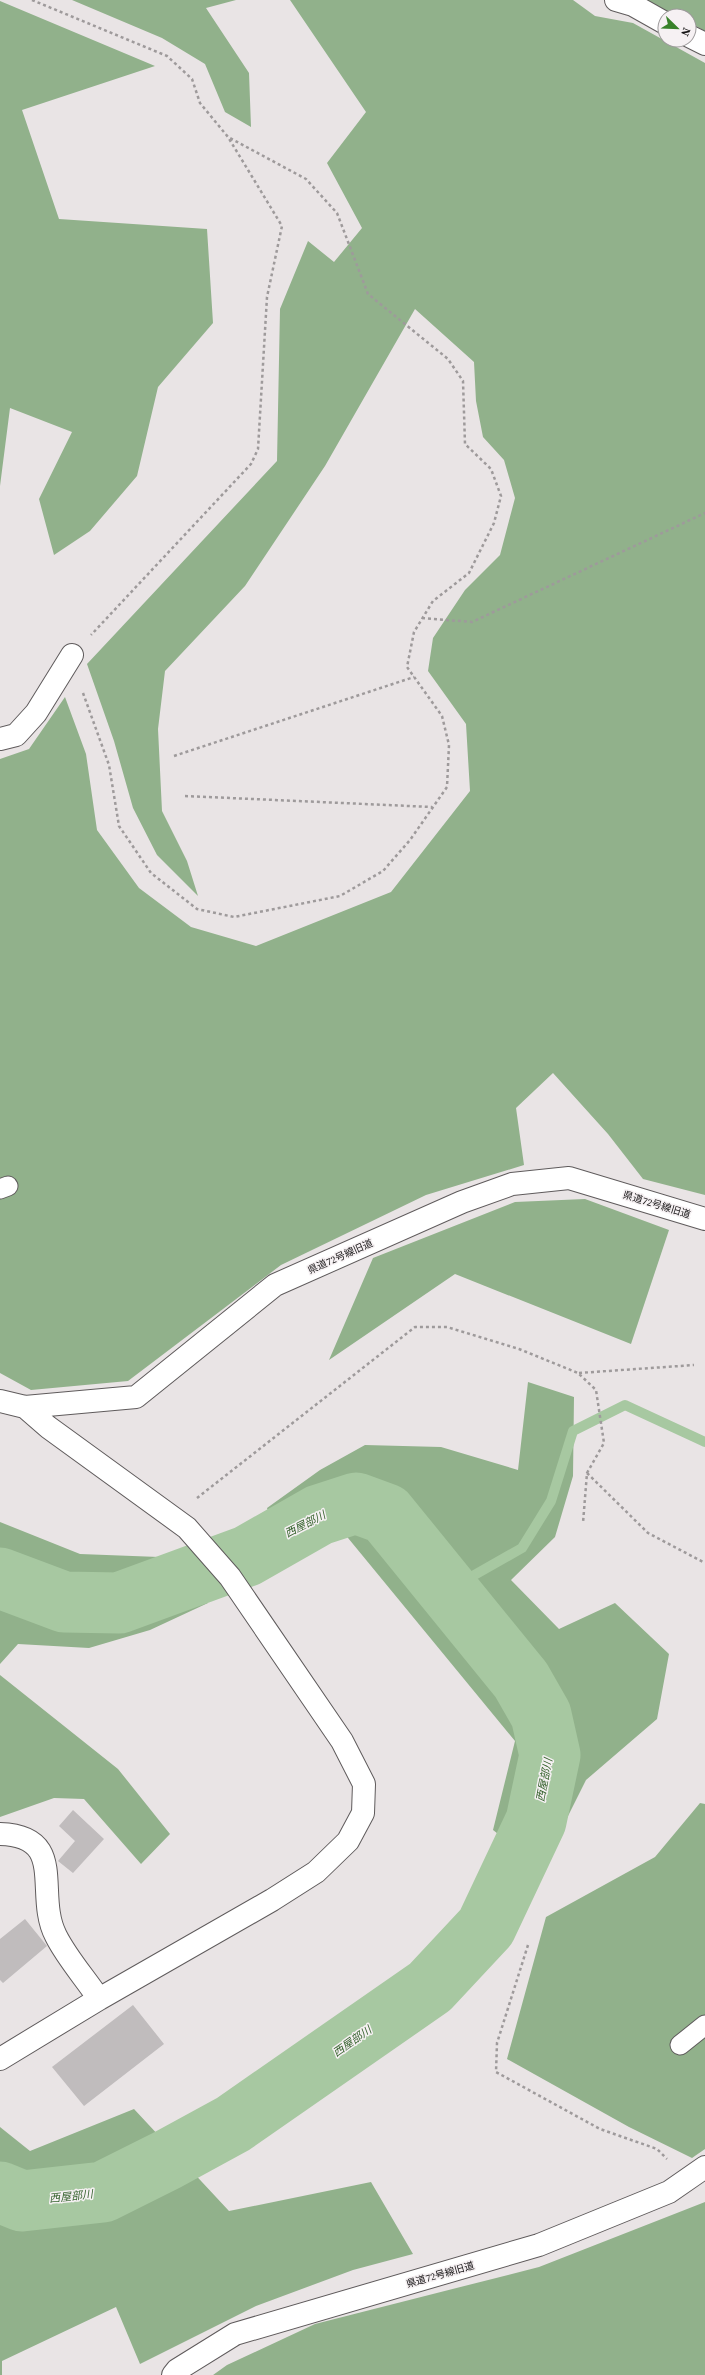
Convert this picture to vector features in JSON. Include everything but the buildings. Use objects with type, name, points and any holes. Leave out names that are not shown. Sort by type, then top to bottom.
[{"type":"street","points":[[616,0],[633,5],[657,18]]},
{"type":"street","points":[[0,739],[16,735],[36,713],[72,655]]},
{"type":"street","name":"県道72号線旧道","points":[[0,1401],[25,1407],[136,1397],[275,1285],[455,1205],[512,1184],[568,1178],[705,1219]]},
{"type":"street","points":[[0,2059],[99,1998],[272,1900],[316,1872],[348,1842],[363,1813],[364,1784],[342,1741],[230,1577],[180,1523],[48,1427],[25,1407]]},
{"type":"street","points":[[0,1834],[16,1834],[34,1842],[41,1850],[45,1866],[49,1917],[56,1936],[99,1998]]},
{"type":"street","name":"県道72号線旧道","points":[[173,2375],[177,2370],[235,2334],[539,2245],[669,2192],[705,2167]]},
{"type":"lane","points":[[680,2045],[705,2025]]},
{"type":"path","points":[[32,0],[167,56],[192,79],[200,103],[228,136],[282,226],[267,297],[258,449],[251,464],[72,655],[77,675],[109,765],[119,826],[151,873],[197,909],[234,917],[340,896],[383,871],[410,840],[447,786],[449,745],[442,716],[408,667],[414,632],[433,601],[469,573],[494,523],[500,496],[491,469],[465,444],[463,381],[448,359],[368,294],[337,213],[306,180],[228,136]]},
{"type":"path","points":[[422,618],[472,622],[705,513]]},
{"type":"path","points":[[174,756],[414,677]]},
{"type":"path","points":[[185,796],[433,807]]},
{"type":"path","points":[[180,1523],[415,1327],[447,1327],[519,1349],[578,1373],[694,1364]]},
{"type":"path","points":[[578,1373],[596,1394],[604,1440],[604,1443],[587,1473],[583,1523]]},
{"type":"path","points":[[587,1473],[648,1533],[705,1563]]},
{"type":"path","points":[[528,1945],[497,2043],[496,2072],[600,2129],[657,2148],[687,2180]]},
{"type":"green space","points":[[72,0],[236,0],[206,8],[249,73],[251,127],[225,112],[205,64],[162,38]]},
{"type":"green space","points":[[290,0],[573,0],[595,16],[633,23],[657,36],[657,48],[678,48],[705,63],[705,1195],[643,1179],[608,1134],[553,1073],[516,1108],[524,1165],[426,1195],[281,1265],[128,1381],[31,1390],[0,1373],[0,759],[29,749],[65,697],[86,754],[97,830],[139,888],[191,927],[256,946],[391,892],[470,791],[466,724],[428,671],[433,638],[465,590],[500,555],[515,498],[504,460],[483,437],[476,401],[474,362],[415,309],[325,466],[245,586],[165,671],[158,729],[162,811],[187,861],[198,896],[157,855],[133,808],[114,741],[87,664],[277,461],[280,309],[308,241],[334,262],[362,228],[327,163],[366,112]]},
{"type":"green space","points":[[646,0],[705,0],[705,31],[697,26],[697,8],[662,8]]},
{"type":"green space","points":[[0,1],[155,66],[22,110],[59,219],[207,229],[213,323],[158,387],[137,476],[90,531],[54,555],[39,499],[72,432],[10,408],[0,486]]},
{"type":"green space","points":[[585,1199],[669,1230],[631,1344],[455,1274],[329,1360],[373,1258],[515,1202]]},
{"type":"green space","points":[[528,1382],[574,1397],[573,1476],[555,1537],[511,1580],[559,1629],[615,1603],[669,1654],[657,1719],[586,1780],[542,1868],[493,1830],[515,1741],[339,1527],[281,1551],[267,1508],[320,1470],[365,1445],[441,1447],[518,1470]]},
{"type":"green space","points":[[0,1522],[80,1554],[159,1557],[208,1603],[150,1630],[89,1648],[18,1644],[0,1664]]},
{"type":"green space","points":[[0,1675],[118,1769],[170,1834],[141,1864],[84,1799],[54,1798],[0,1817]]},
{"type":"green space","points":[[700,1803],[705,1804],[705,2149],[692,2158],[629,2127],[507,2059],[546,1917],[655,1857]]},
{"type":"green space","points":[[134,2109],[229,2211],[371,2182],[413,2254],[353,2270],[256,2306],[140,2364],[116,2307],[2,2361],[2,2375],[0,2375],[0,2127],[30,2151]]},
{"type":"green space","points":[[705,2202],[705,2375],[213,2375],[227,2365],[315,2324],[539,2267]]},
{"type":"waterway","points":[[448,1590],[522,1548],[551,1501],[573,1431],[625,1405],[705,1442]]},
{"type":"waterway","name":"西屋部川","points":[[0,1578],[64,1602],[119,1603],[247,1556],[319,1515],[356,1503],[386,1514],[521,1680],[541,1715],[550,1755],[536,1821],[486,1927],[430,1987],[233,2124],[167,2160],[103,2192],[22,2201],[0,2192]]}]
